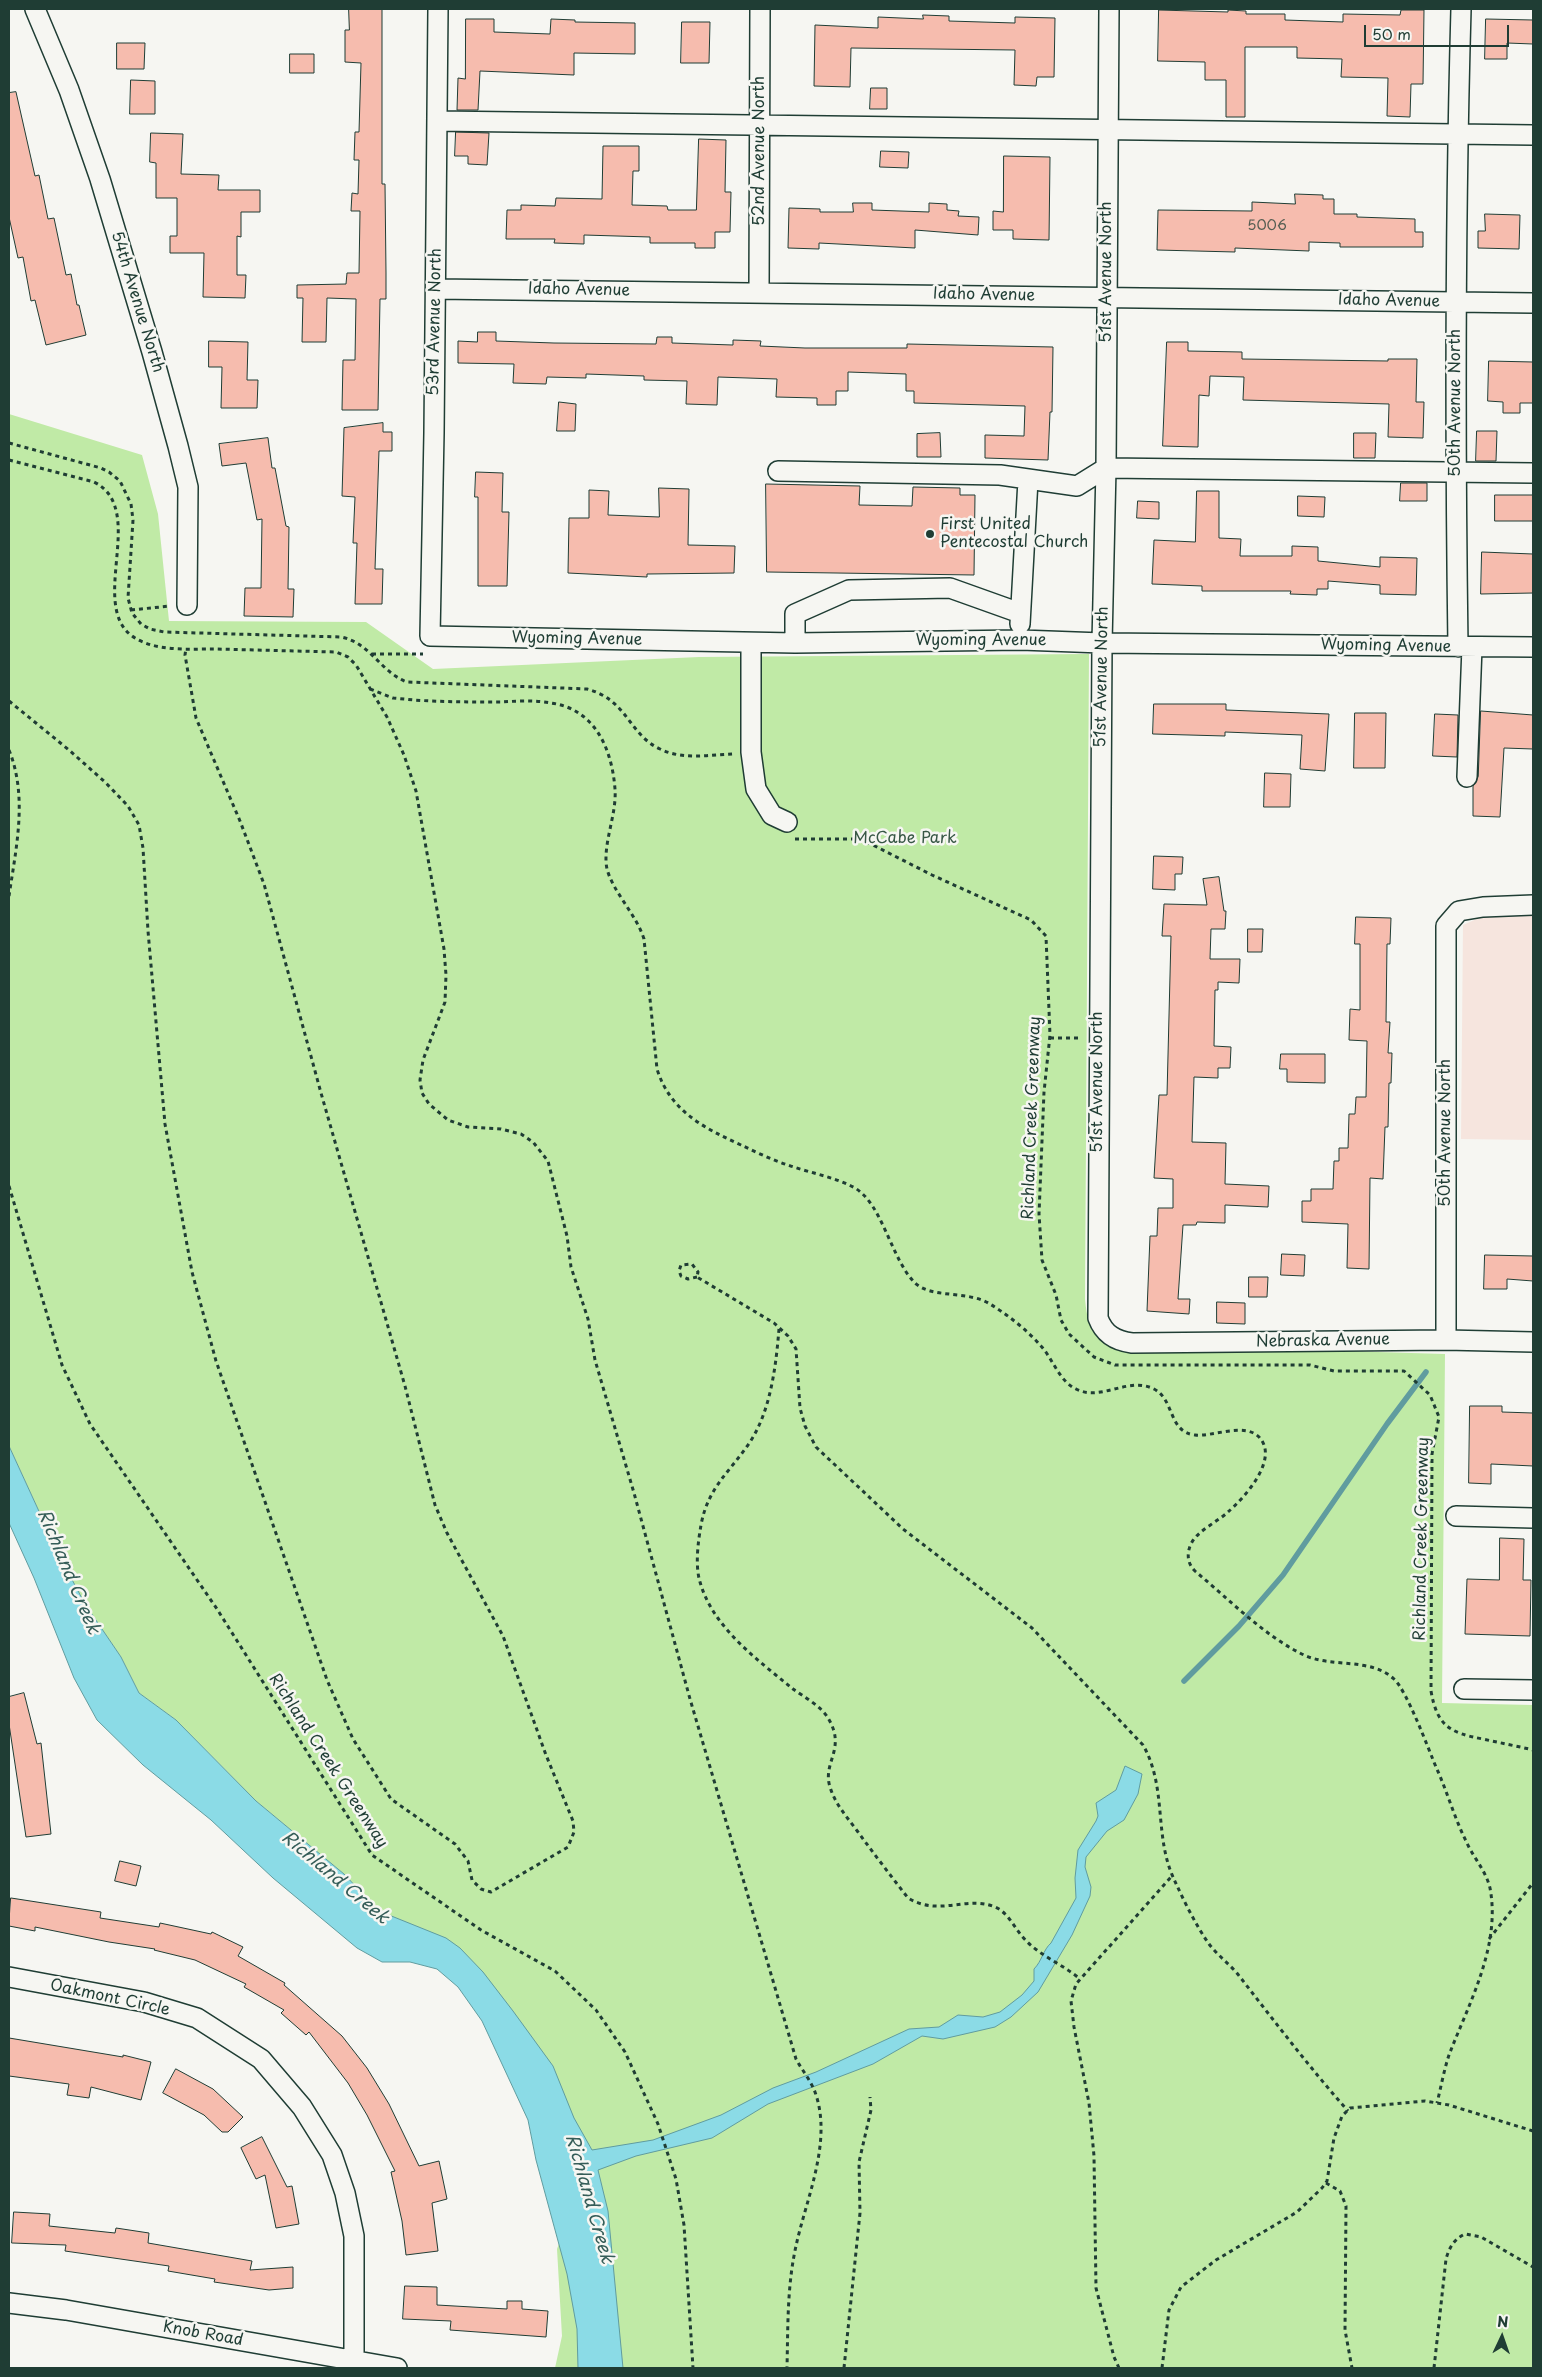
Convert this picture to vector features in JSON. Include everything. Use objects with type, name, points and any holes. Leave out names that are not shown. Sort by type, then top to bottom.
[{"type":"street","name":"54th Avenue North","points":[[36,9],[69,90],[100,179],[176,437],[188,486],[187,605]]},
{"type":"street","name":"53rd Avenue North","points":[[430,636],[436,289],[438,9]]},
{"type":"street","name":"52nd Avenue North","points":[[759,292],[760,9]]},
{"type":"street","name":"51st Avenue North","points":[[1109,9],[1097,1312],[1102,1327],[1114,1338]]},
{"type":"street","name":"50th Avenue North","points":[[1461,9],[1457,134],[1456,473],[1465,647],[1467,777]]},
{"type":"street","points":[[437,121],[1533,135]]},
{"type":"street","name":"Idaho Avenue","points":[[436,289],[1107,296],[1533,303]]},
{"type":"street","points":[[778,471],[1000,475],[1077,486],[1106,468],[1533,473]]},
{"type":"street","points":[[1021,640],[1020,613],[1028,480]]},
{"type":"street","points":[[795,643],[795,614],[849,590],[950,588],[1020,613]]},
{"type":"street","name":"Wyoming Avenue","points":[[430,636],[751,643],[1021,640],[1102,643],[1533,647]]},
{"type":"street","points":[[751,643],[751,752],[754,783],[765,808],[787,831]]},
{"type":"street","name":"50th Avenue North","points":[[1446,1340],[1446,926],[1459,911],[1483,906],[1533,905]]},
{"type":"street","name":"Nebraska Avenue","points":[[1114,1338],[1125,1342],[1141,1344],[1446,1340],[1533,1342]]},
{"type":"street","points":[[1456,1516],[1533,1518]]},
{"type":"street","points":[[1464,1689],[1533,1690]]},
{"type":"street","name":"Oakmont Circle","points":[[9,1977],[144,2002],[196,2018],[261,2059],[302,2108],[332,2155],[345,2193],[354,2236],[354,2361]]},
{"type":"street","name":"Knob Road","points":[[9,2303],[66,2310],[397,2368]]},
{"type":"path","points":[[9,443],[101,468],[110,472],[120,481],[128,496],[132,512],[128,598],[131,610],[141,624],[156,631],[340,637],[358,642],[397,677],[414,683],[572,688],[597,692],[618,705],[643,736],[661,750],[693,756],[736,753],[737,763]]},
{"type":"path","points":[[9,460],[94,482],[106,489],[114,501],[117,519],[114,594],[117,610],[123,625],[132,636],[144,643],[186,648],[336,652],[352,660],[387,717],[404,755],[416,792],[444,949],[446,975],[445,1002],[423,1060],[420,1080],[422,1094],[429,1104],[448,1120],[468,1127],[501,1129],[521,1134],[534,1142],[548,1161],[567,1236],[571,1267],[588,1319],[595,1360],[634,1493],[690,1699],[796,2059],[815,2093],[820,2120],[819,2159],[794,2255],[788,2299],[787,2368]]},
{"type":"path","points":[[131,610],[187,605]]},
{"type":"path","points":[[372,654],[429,654],[430,636]]},
{"type":"path","points":[[9,701],[105,782],[128,806],[139,826],[143,848],[150,958],[165,1124],[197,1294],[228,1398],[327,1680],[353,1739],[391,1799],[455,1844],[468,1861],[472,1880],[481,1889],[491,1892],[568,1847],[574,1832],[573,1821],[546,1755],[503,1636],[446,1533],[435,1505],[405,1386],[321,1093],[272,912],[240,822],[196,718],[185,655],[186,648]]},
{"type":"path","points":[[370,689],[393,698],[414,700],[550,702],[576,711],[596,728],[605,745],[614,788],[614,812],[607,853],[607,869],[641,930],[648,962],[657,1070],[664,1088],[683,1113],[715,1134],[768,1158],[843,1183],[860,1191],[870,1202],[905,1270],[917,1284],[934,1291],[968,1295],[990,1304],[1040,1345],[1064,1380],[1076,1390],[1093,1392],[1125,1385],[1143,1385],[1156,1390],[1165,1398],[1175,1423],[1184,1432],[1197,1435],[1245,1431],[1257,1436],[1265,1452],[1260,1474],[1236,1505],[1194,1539],[1188,1553],[1189,1563],[1196,1572],[1270,1634],[1294,1650],[1312,1658],[1376,1669],[1387,1674],[1400,1685],[1442,1780],[1465,1840],[1488,1880],[1491,1913],[1488,1940],[1478,1982],[1448,2058],[1437,2103]]},
{"type":"path","points":[[9,750],[17,777],[19,827],[9,896]]},
{"type":"path","name":"Richland Creek Greenway","points":[[787,831],[864,841],[932,875],[1031,920],[1043,931],[1047,941],[1050,1038],[1044,1092],[1039,1214],[1043,1266],[1056,1295],[1064,1327],[1074,1340],[1094,1357],[1115,1365],[1310,1365],[1334,1371],[1404,1371],[1430,1395],[1439,1417],[1432,1454],[1431,1690],[1434,1706],[1444,1724],[1459,1735],[1533,1750]]},
{"type":"path","points":[[1050,1038],[1088,1038]]},
{"type":"path","name":"Richland Creek Greenway","points":[[9,1186],[59,1358],[69,1383],[90,1424],[217,1609],[372,1855],[481,1930],[537,1959],[571,1984],[596,2010],[625,2052],[658,2124],[676,2179],[684,2225],[693,2368]]},
{"type":"path","points":[[697,1277],[696,1267],[692,1264],[681,1265],[679,1271],[681,1276],[688,1279],[697,1277],[779,1328],[788,1336],[796,1349],[800,1408],[805,1426],[816,1447],[903,1529],[1032,1628],[1143,1745],[1151,1758],[1158,1785],[1163,1843],[1172,1876],[1210,1944],[1238,1974],[1314,2072],[1348,2110]]},
{"type":"path","points":[[779,1328],[777,1356],[763,1413],[751,1441],[711,1492],[703,1516],[699,1551],[699,1580],[707,1602],[724,1628],[792,1688],[826,1715],[835,1731],[836,1746],[829,1772],[829,1785],[834,1797],[908,1898],[920,1905],[937,1907],[978,1904],[995,1907],[1006,1914],[1035,1950],[1066,1967],[1080,1979]]},
{"type":"path","points":[[1120,2368],[1114,2357],[1096,2288],[1094,2148],[1089,2103],[1074,2027],[1071,2001],[1076,1984],[1080,1979],[1172,1876]]},
{"type":"path","points":[[1488,1940],[1516,1902],[1533,1883]]},
{"type":"path","points":[[844,2368],[860,2214],[859,2162],[871,2110],[870,2097]]},
{"type":"path","points":[[1162,2368],[1169,2310],[1181,2288],[1216,2260],[1297,2212],[1326,2183],[1334,2138],[1342,2116],[1350,2108],[1382,2106],[1408,2101],[1437,2103],[1458,2107],[1533,2131]]},
{"type":"path","points":[[1326,2183],[1340,2192],[1346,2206],[1345,2330],[1352,2368]]},
{"type":"path","points":[[1434,2368],[1446,2259],[1450,2248],[1456,2240],[1465,2234],[1481,2237],[1533,2267]]},
{"type":"shaded area","points":[[1488,914],[1533,914],[1533,1140],[1461,1139],[1463,925]]},
{"type":"green space","name":"McCabe Park","points":[[9,414],[142,455],[158,514],[169,621],[366,622],[433,669],[699,657],[1089,654],[1085,1299],[1089,1322],[1093,1331],[1105,1344],[1113,1348],[1136,1353],[1310,1350],[1445,1354],[1442,1703],[1533,1705],[1533,2368],[555,2368],[562,2336],[557,2249],[586,2168],[553,2066],[379,1911],[344,1874],[256,1801],[176,1720],[139,1693],[121,1657],[85,1604],[60,1557],[9,1446]]},
{"type":"water","name":"Richland Creek","points":[[9,1446],[60,1557],[85,1604],[121,1657],[139,1693],[176,1720],[256,1801],[344,1874],[379,1911],[446,1938],[460,1948],[483,1972],[553,2066],[574,2118],[592,2150],[653,2140],[721,2115],[773,2088],[816,2072],[909,2029],[939,2027],[958,2015],[983,2017],[1000,2012],[1022,1995],[1034,1981],[1034,1969],[1076,1898],[1075,1878],[1078,1850],[1098,1816],[1096,1803],[1116,1790],[1125,1766],[1142,1774],[1138,1794],[1124,1820],[1107,1831],[1086,1857],[1085,1867],[1091,1887],[1090,1896],[1072,1935],[1038,1992],[1011,2017],[995,2027],[943,2039],[922,2036],[873,2064],[768,2104],[712,2138],[636,2156],[598,2170],[608,2211],[623,2368],[578,2368],[577,2329],[567,2274],[536,2160],[528,2120],[482,2021],[458,1987],[437,1969],[410,1962],[382,1962],[357,1948],[273,1878],[211,1820],[143,1765],[97,1720],[74,1678],[34,1578],[9,1523]]},
{"type":"building","points":[[349,9],[382,9],[382,184],[385,184],[386,299],[380,299],[378,410],[342,410],[343,360],[355,360],[356,299],[327,298],[326,342],[302,342],[303,298],[297,298],[297,285],[346,284],[347,273],[359,273],[360,211],[351,211],[352,193],[358,194],[359,160],[354,160],[355,132],[359,132],[361,63],[345,62],[345,30],[349,30]]},
{"type":"building","points":[[1159,10],[1246,11],[1246,14],[1285,14],[1285,20],[1343,22],[1343,14],[1400,15],[1401,10],[1424,10],[1423,84],[1411,84],[1410,117],[1387,116],[1388,78],[1341,77],[1342,59],[1297,58],[1297,47],[1245,47],[1245,117],[1226,117],[1226,80],[1205,80],[1205,62],[1158,61]]},
{"type":"building","points":[[923,15],[949,16],[949,21],[1015,23],[1015,17],[1055,18],[1054,77],[1037,77],[1036,86],[1014,85],[1015,50],[851,48],[850,87],[814,86],[815,25],[878,28],[878,17],[923,19]]},
{"type":"building","points":[[466,19],[494,19],[494,32],[550,34],[551,19],[575,20],[575,22],[635,23],[635,54],[574,53],[574,75],[480,71],[478,110],[457,110],[458,78],[465,79]]},
{"type":"building","points":[[1486,19],[1533,20],[1533,44],[1507,43],[1507,59],[1485,59]]},
{"type":"building","points":[[682,22],[710,22],[709,63],[681,63]]},
{"type":"building","points":[[117,43],[145,43],[144,69],[117,69]]},
{"type":"building","points":[[290,54],[314,54],[314,73],[290,73]]},
{"type":"building","points":[[131,80],[155,81],[155,114],[130,114]]},
{"type":"building","points":[[871,88],[887,88],[887,109],[870,109]]},
{"type":"building","points":[[16,92],[35,176],[39,175],[48,219],[54,218],[66,275],[71,274],[77,305],[79,305],[86,335],[46,345],[35,300],[31,301],[23,257],[18,258],[9,217],[9,93]]},
{"type":"building","points":[[456,132],[489,133],[487,165],[468,164],[468,156],[455,156]]},
{"type":"building","points":[[151,133],[183,134],[181,174],[219,175],[218,190],[260,190],[260,212],[241,212],[241,237],[237,236],[237,275],[246,275],[245,298],[203,297],[204,253],[170,253],[170,236],[177,236],[177,198],[156,198],[156,163],[150,162]]},
{"type":"building","points":[[699,139],[726,140],[725,192],[731,192],[730,232],[715,232],[715,248],[695,248],[695,243],[650,243],[650,237],[584,235],[584,244],[554,243],[555,239],[506,239],[507,210],[521,210],[521,205],[555,206],[556,198],[602,199],[603,146],[639,146],[639,171],[633,171],[632,205],[667,206],[668,210],[696,210]]},
{"type":"building","points":[[881,151],[909,152],[908,168],[880,167]]},
{"type":"building","points":[[1004,156],[1050,157],[1049,240],[1013,239],[1013,230],[993,230],[993,211],[1003,212]]},
{"type":"building","points":[[1295,194],[1323,195],[1323,199],[1334,199],[1334,214],[1357,214],[1357,217],[1415,219],[1415,232],[1423,232],[1423,247],[1340,247],[1340,243],[1309,242],[1309,251],[1235,248],[1235,252],[1157,250],[1158,210],[1252,211],[1252,202],[1295,204]]},
{"type":"building","points":[[853,203],[872,203],[872,210],[929,212],[929,203],[947,204],[947,210],[959,211],[958,216],[979,217],[978,235],[915,230],[915,248],[819,243],[819,249],[788,248],[789,208],[820,209],[820,212],[853,212]]},
{"type":"building","points":[[1485,214],[1520,215],[1519,249],[1478,248],[1478,231],[1485,231]]},
{"type":"building","points":[[478,332],[496,332],[496,341],[554,343],[656,344],[657,337],[672,337],[672,343],[733,345],[733,340],[761,341],[760,346],[805,348],[907,348],[907,344],[1053,347],[1052,412],[1050,412],[1048,460],[985,458],[985,435],[1024,436],[1025,406],[914,403],[914,391],[906,391],[906,374],[848,372],[848,391],[836,391],[836,405],[817,405],[817,398],[776,397],[777,379],[718,377],[717,405],[686,404],[687,381],[644,380],[644,376],[586,374],[586,378],[547,377],[546,384],[513,383],[514,364],[458,363],[458,341],[477,342]]},
{"type":"building","points":[[209,341],[248,342],[247,380],[258,380],[257,408],[221,408],[222,367],[209,367]]},
{"type":"building","points":[[1167,342],[1188,342],[1188,351],[1242,352],[1242,359],[1388,361],[1388,359],[1417,359],[1416,402],[1424,402],[1423,438],[1388,437],[1389,404],[1243,400],[1244,377],[1210,376],[1209,396],[1199,395],[1198,447],[1163,446]]},
{"type":"building","points":[[1489,361],[1533,362],[1533,403],[1520,403],[1520,413],[1503,413],[1503,402],[1488,401]]},
{"type":"building","points":[[559,402],[576,404],[575,431],[557,431]]},
{"type":"building","points":[[383,423],[383,432],[392,432],[392,451],[379,451],[375,569],[383,569],[382,604],[355,604],[357,543],[353,543],[355,497],[342,496],[344,428]]},
{"type":"building","points":[[1477,431],[1497,431],[1496,461],[1476,461]]},
{"type":"building","points":[[940,433],[941,457],[917,457],[917,434]]},
{"type":"building","points":[[1354,433],[1376,433],[1375,458],[1354,458]]},
{"type":"building","points":[[268,438],[272,468],[275,468],[286,526],[289,527],[288,589],[294,589],[293,617],[244,616],[245,588],[261,588],[262,519],[257,520],[246,463],[222,466],[219,444]]},
{"type":"building","points":[[476,472],[503,473],[502,512],[509,512],[507,586],[478,586],[478,497],[475,497]]},
{"type":"building","points":[[1401,483],[1427,483],[1427,501],[1400,501]]},
{"type":"building","points":[[766,484],[860,486],[859,505],[912,506],[913,487],[960,488],[960,495],[975,495],[974,575],[767,572]]},
{"type":"building","points":[[659,488],[689,489],[688,545],[735,546],[734,573],[647,574],[647,577],[568,573],[569,518],[589,518],[589,490],[609,491],[608,515],[659,517]]},
{"type":"building","points":[[1197,491],[1219,491],[1219,538],[1241,539],[1240,556],[1292,556],[1292,546],[1318,547],[1318,561],[1380,567],[1380,557],[1417,558],[1416,595],[1380,594],[1380,585],[1328,581],[1328,589],[1317,589],[1317,595],[1290,594],[1291,591],[1202,591],[1202,586],[1152,584],[1154,540],[1195,542]]},
{"type":"building","points":[[1495,495],[1533,495],[1533,521],[1495,521]]},
{"type":"building","points":[[1298,496],[1325,497],[1324,517],[1298,516]]},
{"type":"building","points":[[1138,501],[1159,502],[1159,519],[1137,518]]},
{"type":"building","points":[[1482,552],[1533,554],[1533,593],[1481,594]]},
{"type":"building","points":[[1154,704],[1226,704],[1226,710],[1329,714],[1325,771],[1300,769],[1302,735],[1225,732],[1225,736],[1153,734]]},
{"type":"building","points":[[1481,711],[1533,715],[1533,749],[1504,748],[1500,817],[1473,816],[1473,786],[1478,777]]},
{"type":"building","points":[[1355,713],[1386,713],[1385,768],[1354,768]]},
{"type":"building","points":[[1435,714],[1458,715],[1457,757],[1433,756]]},
{"type":"building","points":[[1265,773],[1291,774],[1290,807],[1264,807]]},
{"type":"building","points":[[1154,856],[1183,857],[1182,874],[1175,874],[1175,890],[1153,889]]},
{"type":"building","points":[[1219,877],[1224,911],[1226,911],[1225,929],[1211,929],[1210,959],[1240,959],[1239,983],[1218,982],[1218,990],[1215,990],[1214,1046],[1231,1047],[1230,1068],[1218,1068],[1218,1078],[1194,1077],[1192,1142],[1226,1143],[1225,1184],[1269,1186],[1268,1207],[1225,1205],[1225,1223],[1197,1222],[1196,1225],[1183,1225],[1178,1299],[1190,1299],[1189,1314],[1147,1311],[1150,1236],[1157,1236],[1158,1208],[1173,1208],[1173,1179],[1154,1178],[1159,1095],[1167,1095],[1171,936],[1162,936],[1164,904],[1207,905],[1203,879]]},
{"type":"building","points":[[1356,917],[1391,918],[1390,944],[1387,944],[1386,1022],[1390,1022],[1388,1053],[1392,1053],[1391,1083],[1389,1083],[1388,1127],[1385,1127],[1383,1179],[1370,1178],[1369,1269],[1347,1268],[1348,1224],[1302,1222],[1302,1201],[1311,1201],[1311,1189],[1333,1189],[1334,1161],[1339,1161],[1339,1148],[1348,1148],[1349,1114],[1355,1114],[1356,1097],[1366,1097],[1367,1041],[1349,1040],[1350,1009],[1360,1010],[1360,944],[1355,944]]},
{"type":"building","points":[[1248,929],[1263,929],[1262,952],[1248,952]]},
{"type":"building","points":[[1281,1054],[1325,1054],[1325,1083],[1287,1082],[1287,1069],[1280,1069]]},
{"type":"building","points":[[1282,1254],[1305,1255],[1304,1276],[1281,1275]]},
{"type":"building","points":[[1485,1255],[1533,1256],[1533,1281],[1507,1279],[1507,1289],[1484,1289]]},
{"type":"building","points":[[1249,1277],[1268,1277],[1267,1297],[1249,1297]]},
{"type":"building","points":[[1217,1302],[1245,1303],[1245,1324],[1217,1323]]},
{"type":"building","points":[[1470,1406],[1502,1406],[1502,1412],[1533,1413],[1533,1466],[1491,1464],[1491,1484],[1469,1483]]},
{"type":"building","points":[[1500,1538],[1524,1539],[1523,1580],[1531,1580],[1530,1636],[1465,1634],[1467,1579],[1499,1580]]},
{"type":"building","points":[[24,1693],[37,1744],[41,1743],[51,1834],[26,1837],[9,1724],[9,1697]]},
{"type":"building","points":[[120,1861],[141,1866],[136,1886],[115,1881]]},
{"type":"building","points":[[11,1898],[101,1912],[100,1918],[159,1927],[160,1923],[211,1934],[212,1932],[243,1947],[238,1956],[285,1983],[284,1985],[342,2036],[367,2068],[389,2104],[419,2166],[439,2161],[447,2199],[432,2203],[438,2251],[406,2255],[402,2221],[391,2172],[395,2171],[367,2115],[348,2083],[309,2032],[306,2035],[281,2013],[284,2010],[244,1987],[246,1984],[195,1960],[155,1949],[35,1927],[35,1931],[9,1926]]},
{"type":"building","points":[[9,2038],[123,2057],[123,2055],[151,2062],[141,2100],[91,2087],[89,2098],[67,2095],[69,2084],[9,2076]]},
{"type":"building","points":[[176,2069],[213,2089],[243,2117],[228,2132],[222,2132],[204,2115],[163,2093]]},
{"type":"building","points":[[262,2137],[287,2187],[292,2186],[299,2224],[276,2228],[265,2175],[256,2179],[241,2148]]},
{"type":"building","points":[[14,2212],[50,2214],[49,2226],[115,2233],[116,2228],[149,2233],[148,2243],[252,2261],[250,2270],[293,2267],[293,2288],[269,2290],[214,2282],[215,2279],[168,2271],[169,2266],[65,2251],[66,2245],[12,2243]]},
{"type":"building","points":[[405,2286],[437,2287],[437,2305],[507,2309],[507,2301],[522,2301],[522,2309],[548,2311],[546,2337],[450,2330],[451,2321],[403,2319]]},
{"type":"waterway","points":[[1184,1681],[1239,1626],[1283,1575],[1387,1424],[1426,1372]]},
{"type":"place","name":"First United Pentecostal Church","points":[[930,534]]}]
